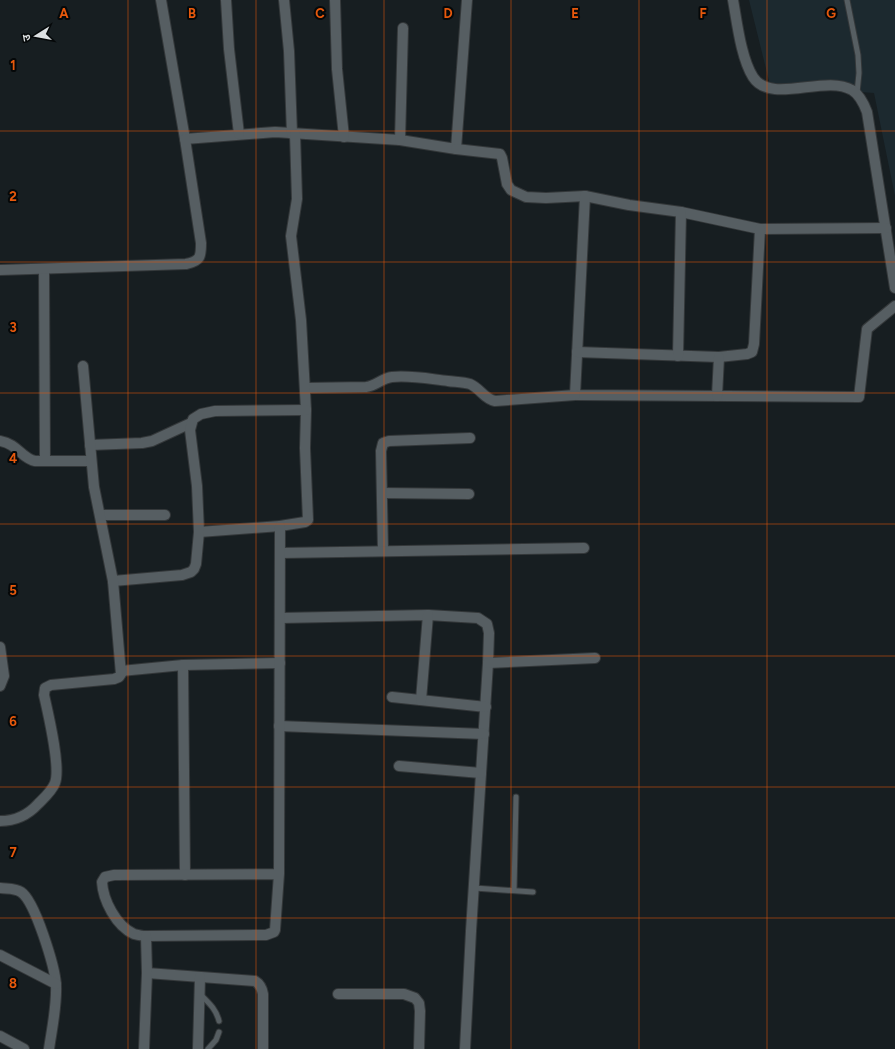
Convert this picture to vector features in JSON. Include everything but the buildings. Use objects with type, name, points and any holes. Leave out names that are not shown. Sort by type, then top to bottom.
[{"type":"street","points":[[0,269],[186,264],[200,258],[201,243],[161,0]]},
{"type":"street","points":[[226,0],[239,134]]},
{"type":"street","points":[[198,532],[280,526],[303,523],[308,520],[305,448],[306,410],[301,320],[291,236],[297,199],[289,51],[284,0]]},
{"type":"street","points":[[335,0],[337,68],[344,137]]},
{"type":"street","points":[[456,149],[467,0]]},
{"type":"street","points":[[733,0],[744,56],[751,74],[760,84],[768,88],[778,89],[828,85],[851,90],[863,101],[867,112],[895,288]]},
{"type":"street","points":[[400,140],[403,28]]},
{"type":"street","points":[[185,139],[275,132],[400,140],[500,154],[507,184],[511,190],[526,197],[546,198],[585,196],[629,205],[681,212],[760,229],[886,228]]},
{"type":"street","points":[[574,395],[585,196]]},
{"type":"street","points":[[678,356],[681,212]]},
{"type":"street","points":[[577,352],[719,357],[752,352],[760,229]]},
{"type":"street","points":[[44,269],[45,461]]},
{"type":"street","points":[[305,388],[366,387],[375,385],[388,378],[398,377],[427,378],[469,384],[478,388],[488,399],[495,401],[574,395],[860,397],[867,329],[895,306]]},
{"type":"street","points":[[717,396],[719,357]]},
{"type":"street","points":[[0,821],[14,819],[30,811],[48,793],[56,782],[56,760],[44,695],[46,688],[51,685],[114,679],[119,677],[120,671],[112,581],[94,487],[83,366]]},
{"type":"street","points":[[112,581],[182,575],[191,572],[194,569],[196,564],[198,532],[197,486],[190,430],[191,423],[196,416],[215,411],[306,410]]},
{"type":"street","points":[[90,445],[142,443],[152,441],[191,423]]},
{"type":"street","points":[[383,551],[381,451],[385,442],[470,438]]},
{"type":"street","points":[[0,441],[10,444],[31,460],[91,461]]},
{"type":"street","points":[[382,494],[469,494]]},
{"type":"street","points":[[100,515],[165,515]]},
{"type":"street","points":[[279,874],[114,875],[103,879],[102,886],[110,908],[118,921],[134,934],[146,936],[266,935],[275,930],[279,874],[280,526]]},
{"type":"street","points":[[280,552],[584,548]]},
{"type":"street","points":[[280,618],[428,615],[478,618],[487,624],[489,633],[486,707],[465,1049]]},
{"type":"street","points":[[422,700],[428,615]]},
{"type":"street","points":[[0,647],[4,680],[0,686]]},
{"type":"street","points":[[488,663],[595,658]]},
{"type":"street","points":[[120,671],[184,665],[280,663]]},
{"type":"street","points":[[184,665],[185,875]]},
{"type":"street","points":[[392,697],[486,707]]},
{"type":"street","points":[[280,726],[484,734]]},
{"type":"street","points":[[399,766],[481,773]]},
{"type":"street","points":[[0,888],[18,890],[25,895],[39,923],[50,952],[56,984],[56,1001],[49,1049]]},
{"type":"street","points":[[144,1049],[147,973],[146,936]]},
{"type":"street","points":[[0,955],[56,984]]},
{"type":"street","points":[[147,973],[258,983],[261,986],[263,994],[263,1049]]},
{"type":"street","points":[[198,1049],[200,977]]},
{"type":"street","points":[[338,994],[404,994],[415,998],[419,1003],[420,1011],[419,1049]]},
{"type":"street","points":[[0,1036],[24,1049]]},
{"type":"lane","points":[[847,0],[858,55],[859,73],[857,94]]},
{"type":"lane","points":[[514,890],[516,797]]},
{"type":"lane","points":[[474,888],[533,892]]},
{"type":"lane","points":[[199,993],[212,1005],[220,1021]]},
{"type":"lane","points":[[208,1049],[216,1040],[219,1032]]},
{"type":"shaded area","points":[[749,0],[895,0],[895,196],[874,93],[770,85]]}]
